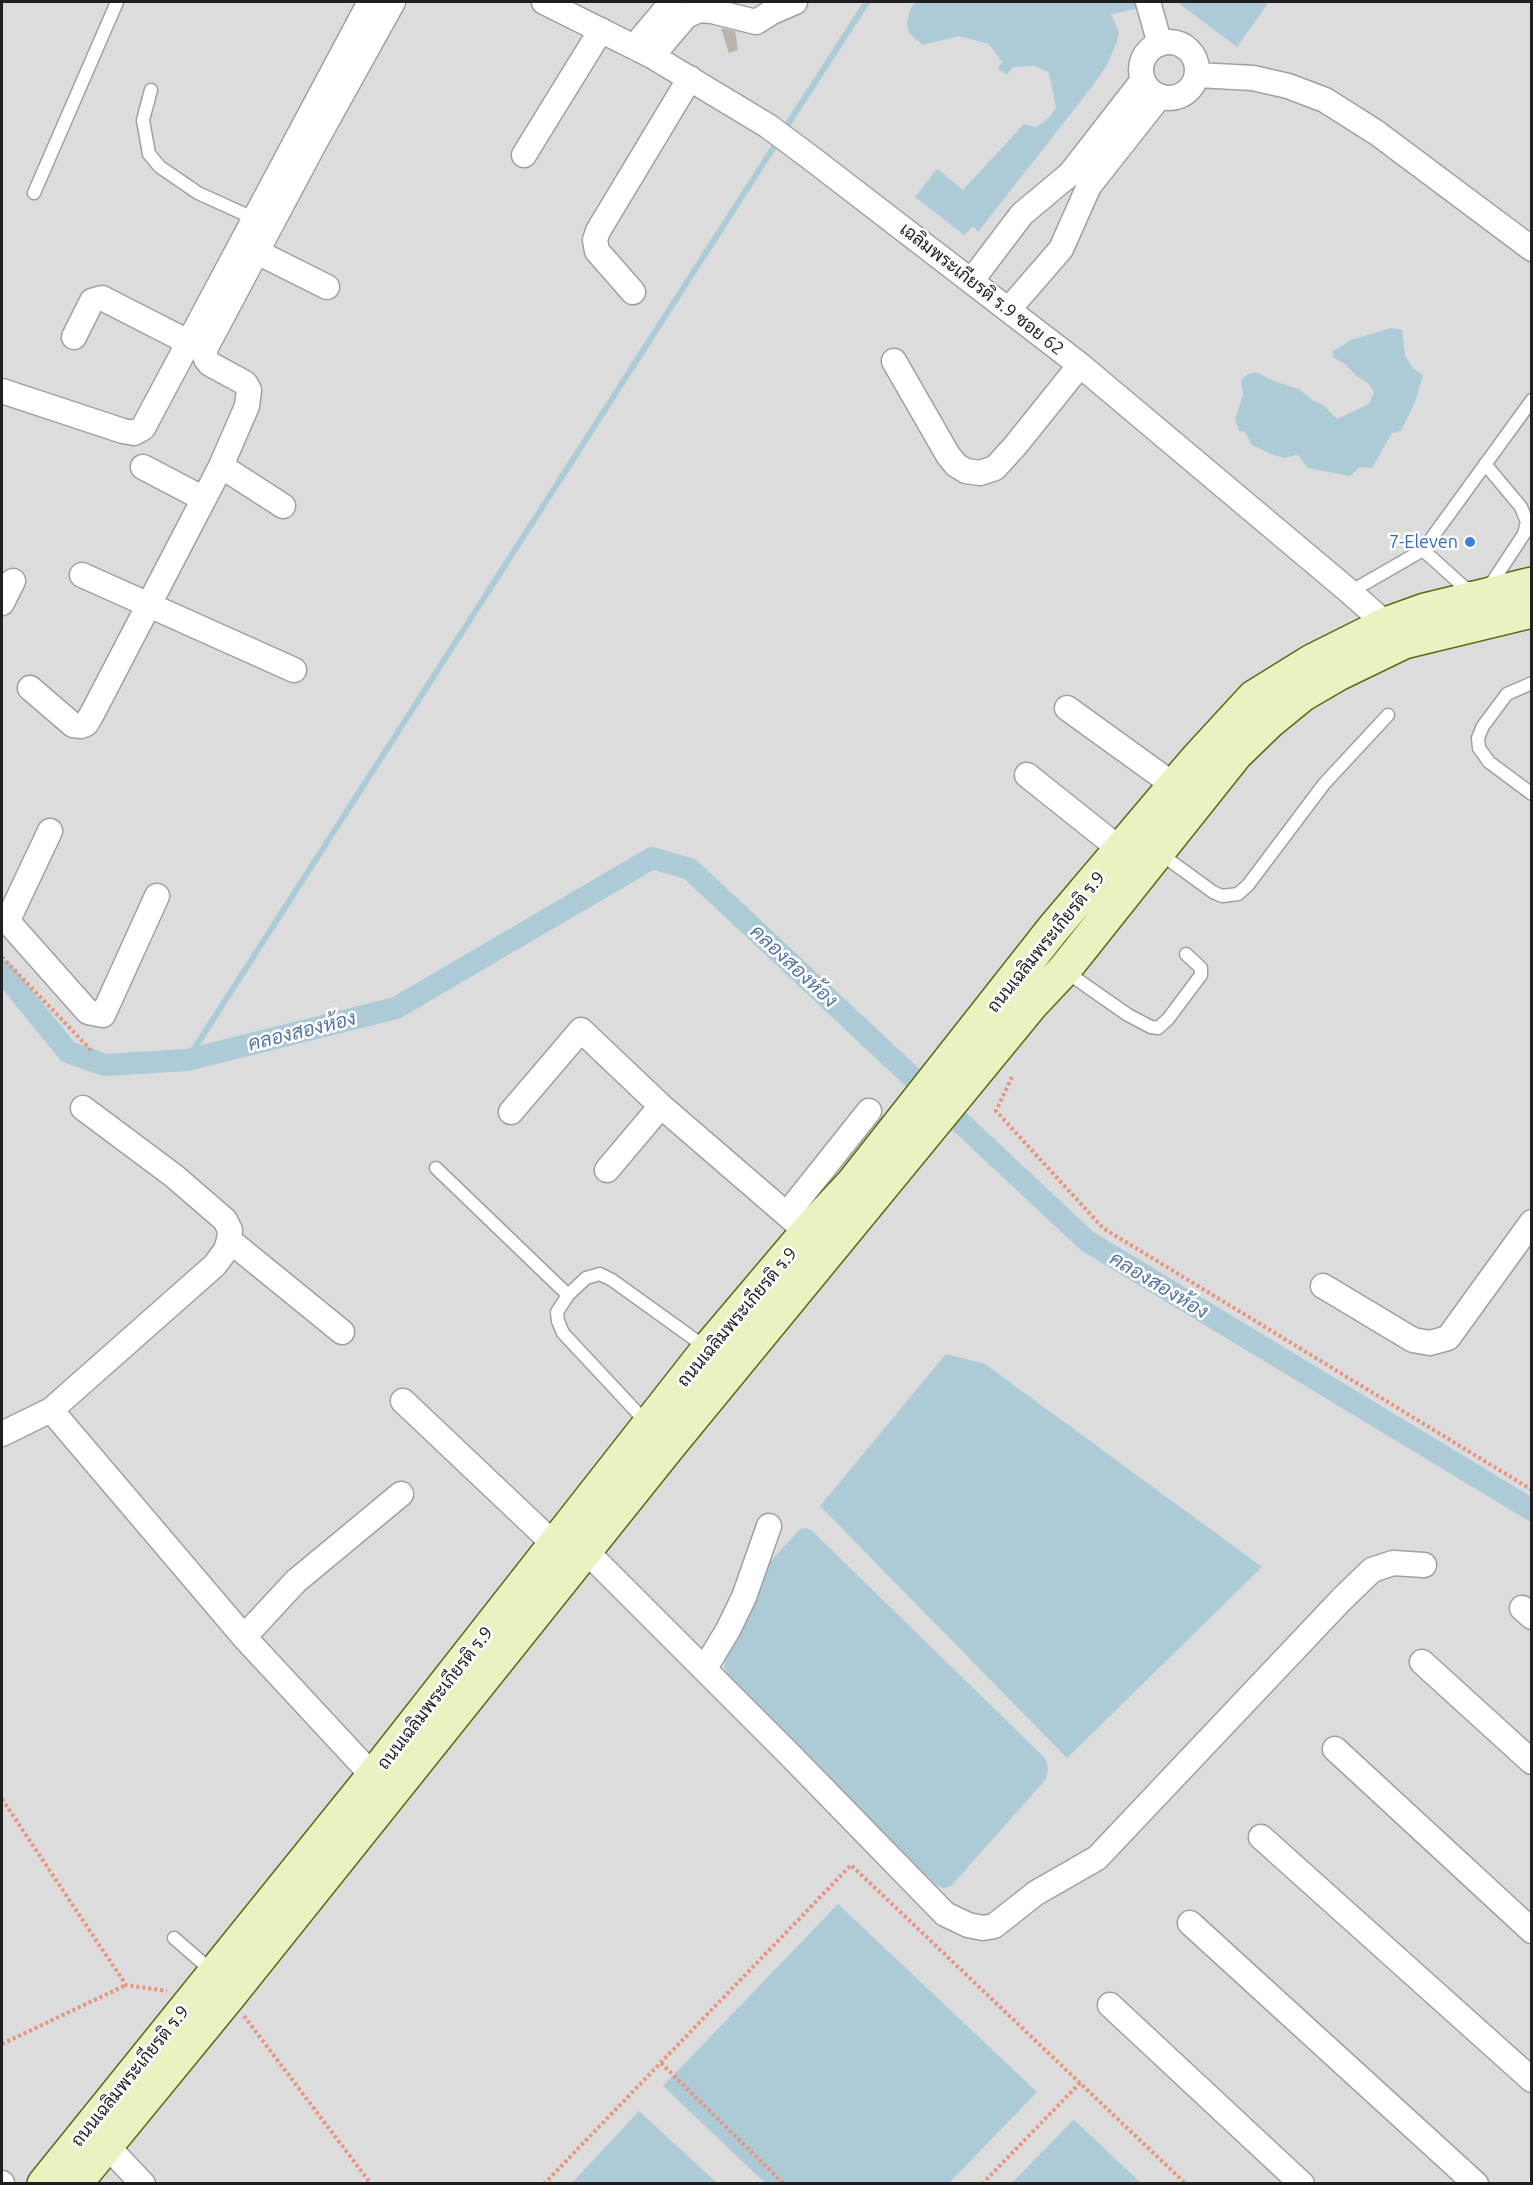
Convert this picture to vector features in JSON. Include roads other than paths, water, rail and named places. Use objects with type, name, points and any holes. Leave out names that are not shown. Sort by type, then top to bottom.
[{"type":"main road","name":"ถนนเฉลิมพระเกียรติ ร.9","points":[[1020,996],[1064,970],[1236,754],[1269,722],[1302,695],[1338,674],[1425,610],[1532,584]]},
{"type":"main road","name":"ถนนเฉลิมพระเกียรติ ร.9","points":[[44,2184],[212,1988],[571,1548],[721,1358],[863,1191],[1020,996],[1053,929],[1196,760],[1254,697],[1312,661],[1395,633],[1532,611]]},
{"type":"main road","name":"ถนนเฉลิมพระเกียรติ ร.9","points":[[721,1358],[797,1223],[863,1191]]},
{"type":"main road","name":"ถนนเฉลิมพระเกียรติ ร.9","points":[[75,2184],[107,2146],[212,1988],[374,1776],[571,1548]]},
{"type":"street","points":[[2,391],[123,431],[134,433],[143,428],[370,2]]},
{"type":"street","points":[[30,688],[73,725],[86,724],[221,466],[244,414],[249,398],[249,390],[245,383],[210,364],[204,351],[393,2]]},
{"type":"street","name":"เฉลิมพระเกียรติ ร.9 ซอย 62","points":[[544,2],[643,51],[768,126],[972,280],[1080,365],[1350,592],[1395,633]]},
{"type":"street","points":[[643,51],[672,2]]},
{"type":"street","points":[[643,51],[686,16],[699,10],[756,22],[767,7],[795,2]]},
{"type":"street","points":[[1148,4],[1160,44]]},
{"type":"street","points":[[524,155],[601,30]]},
{"type":"street","points":[[1169,42],[1179,44],[1194,56],[1197,75],[1193,84],[1179,96],[1169,98],[1160,96],[1151,91],[1143,80],[1142,65],[1145,56],[1160,44],[1169,42]]},
{"type":"street","points":[[1197,75],[1253,78],[1288,86],[1325,100],[1377,133],[1532,249]]},
{"type":"street","points":[[633,292],[597,251],[595,240],[598,231],[690,78]]},
{"type":"street","points":[[1009,309],[1060,249],[1079,180],[1143,80]]},
{"type":"street","points":[[972,280],[1023,214],[1079,180],[1160,96]]},
{"type":"street","points":[[257,252],[327,287]]},
{"type":"street","points":[[74,337],[92,301],[102,298],[188,342]]},
{"type":"street","points":[[894,361],[948,455],[956,465],[966,471],[980,473],[994,468],[1015,446],[1080,365]]},
{"type":"street","points":[[221,466],[283,506]]},
{"type":"street","points":[[143,467],[204,499]]},
{"type":"street","points":[[82,575],[294,670]]},
{"type":"street","points":[[2,603],[13,581]]},
{"type":"street","points":[[1067,708],[1175,786]]},
{"type":"street","points":[[1027,774],[1121,850]]},
{"type":"street","points":[[50,831],[4,918],[88,1012],[103,1015],[157,896]]},
{"type":"street","points":[[512,1112],[581,1030],[661,1106],[797,1223],[869,1111]]},
{"type":"street","points":[[607,1170],[661,1106]]},
{"type":"street","points":[[83,1108],[174,1176],[228,1230],[342,1332]]},
{"type":"street","points":[[2,1434],[51,1410],[215,1265],[226,1250],[228,1230]]},
{"type":"street","points":[[1323,1286],[1413,1340],[1430,1343],[1448,1338],[1528,1234]]},
{"type":"street","points":[[403,1401],[705,1668],[945,1914],[983,1928],[994,1926],[1036,1893],[1097,1858],[1334,1607],[1372,1570],[1393,1563],[1424,1565]]},
{"type":"street","points":[[51,1410],[244,1637],[374,1776]]},
{"type":"street","points":[[244,1637],[296,1581],[401,1494]]},
{"type":"street","points":[[705,1668],[728,1630],[744,1597],[769,1526]]},
{"type":"street","points":[[1422,1662],[1532,1762]]},
{"type":"street","points":[[1335,1749],[1532,1931]]},
{"type":"street","points":[[1261,1837],[1532,2080]]},
{"type":"street","points":[[1190,1923],[1476,2184]]},
{"type":"street","points":[[1110,2005],[1302,2184]]},
{"type":"street","points":[[107,2146],[143,2184]]},
{"type":"lane","points":[[34,193],[117,2]]},
{"type":"lane","points":[[151,90],[143,120],[149,154],[160,167],[198,193],[254,218]]},
{"type":"lane","points":[[1350,592],[1423,550],[1532,400]]},
{"type":"lane","points":[[1423,550],[1464,587],[1475,590],[1484,588],[1492,581],[1524,534],[1527,522],[1521,507],[1485,464]]},
{"type":"lane","points":[[1532,683],[1507,694],[1483,726],[1478,738],[1479,748],[1489,762],[1532,794]]},
{"type":"lane","points":[[1157,851],[1213,892],[1222,896],[1238,894],[1248,885],[1324,784],[1388,715]]},
{"type":"lane","points":[[1064,970],[1128,1015],[1151,1027],[1158,1028],[1168,1019],[1201,975],[1201,968],[1186,954]]},
{"type":"lane","points":[[436,1168],[568,1295]]},
{"type":"lane","points":[[659,1436],[563,1333],[556,1312],[568,1295],[586,1278],[600,1274],[612,1280],[721,1358]]},
{"type":"lane","points":[[174,1938],[212,1988]]},
{"type":"water","points":[[915,2],[1169,2],[1111,14],[1119,32],[1107,65],[978,232],[973,226],[964,235],[915,197],[937,169],[963,190],[1024,124],[1036,127],[1049,118],[1056,108],[1049,73],[1035,66],[1013,67],[1007,75],[998,69],[1002,62],[989,44],[959,36],[923,45],[909,33],[907,23],[910,10]]},
{"type":"water","points":[[1177,2],[1269,2],[1237,47]]},
{"type":"water","points":[[1391,328],[1402,330],[1405,356],[1414,369],[1423,375],[1415,402],[1401,431],[1392,433],[1372,468],[1360,467],[1350,476],[1308,468],[1299,456],[1286,458],[1273,455],[1252,445],[1245,432],[1239,431],[1235,419],[1243,395],[1241,380],[1248,374],[1256,372],[1276,382],[1299,389],[1312,400],[1322,404],[1337,419],[1369,404],[1374,392],[1368,383],[1334,358],[1332,352],[1351,340]]},
{"type":"water","points":[[946,1354],[985,1364],[1262,1567],[1067,1758],[820,1506]]},
{"type":"water","points":[[800,1529],[811,1530],[1045,1758],[1048,1769],[1046,1779],[951,1886],[944,1888],[936,1885],[729,1679],[724,1667],[727,1654],[770,1562]]},
{"type":"water","points":[[838,1904],[1037,2092],[949,2183],[765,2183],[663,2086]]},
{"type":"water","points":[[639,2111],[717,2183],[572,2183]]},
{"type":"water","points":[[1074,2120],[1141,2183],[1012,2183]]},
{"type":"waterway","points":[[784,130],[867,2]]},
{"type":"waterway","points":[[187,1060],[779,139]]},
{"type":"waterway","name":"คลองสองห้อง","points":[[2,971],[68,1052],[105,1065],[187,1060],[396,1008],[652,858],[690,869],[1087,1241],[1532,1510]]},
{"type":"place","name":"7-Eleven","points":[[1470,542]]}]
